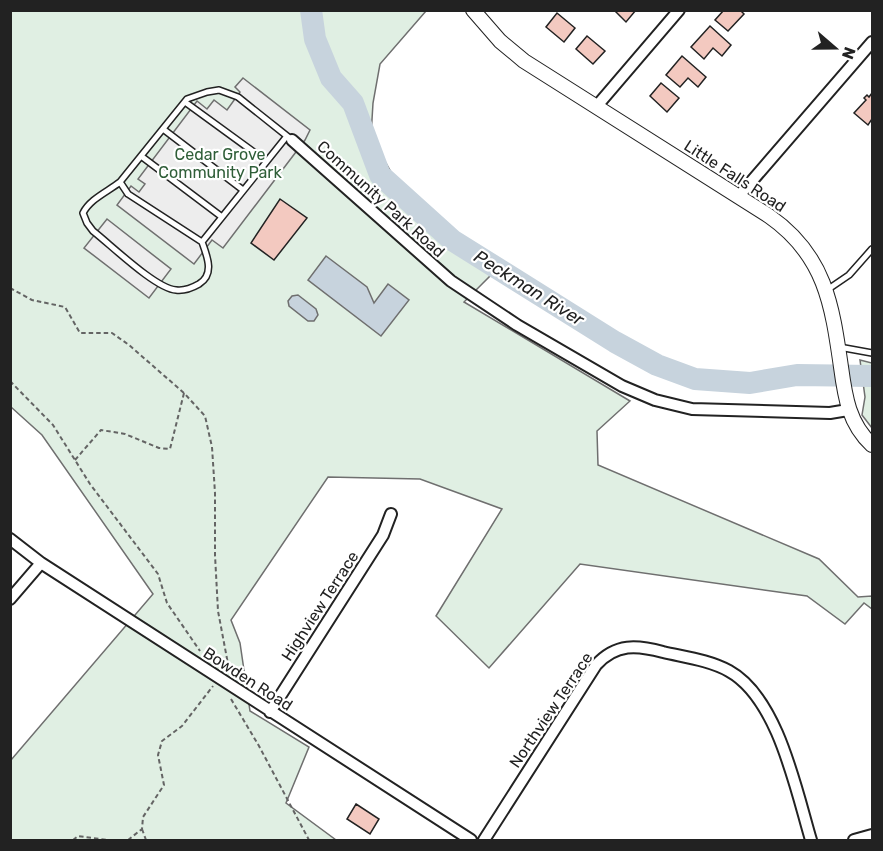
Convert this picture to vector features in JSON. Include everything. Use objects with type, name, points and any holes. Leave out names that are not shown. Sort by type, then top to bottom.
[{"type":"street","name":"Little Falls Road","points":[[474,10],[500,41],[524,61],[775,220],[793,235],[810,256],[827,290],[846,403],[858,428],[873,446]]},
{"type":"street","points":[[596,107],[679,10]]},
{"type":"street","points":[[738,197],[873,42]]},
{"type":"street","name":"Community Park Road","points":[[289,138],[451,281],[517,324],[622,386],[655,400],[710,411],[830,414],[846,403]]},
{"type":"street","name":"Highview Terrace","points":[[270,712],[383,535],[391,514]]},
{"type":"street","name":"Bowden Road","points":[[10,540],[41,563],[219,679],[471,840]]},
{"type":"street","points":[[10,599],[41,563]]},
{"type":"street","name":"Northview Terrace","points":[[484,840],[596,665],[609,653],[633,646],[711,663],[732,672],[744,683],[767,714],[780,739],[811,840]]},
{"type":"street","points":[[854,840],[873,835]]},
{"type":"lane","points":[[120,182],[128,195],[202,242],[209,265],[207,275],[201,282],[191,288],[176,290],[160,286],[93,231],[83,213],[87,205],[120,182],[187,99],[219,90],[238,97],[289,138],[266,161],[202,242]]},
{"type":"lane","points":[[185,102],[266,161]]},
{"type":"lane","points":[[163,129],[243,190]]},
{"type":"lane","points":[[141,156],[222,217]]},
{"type":"lane","points":[[827,290],[849,275],[873,249]]},
{"type":"lane","points":[[837,347],[873,353]]},
{"type":"path","points":[[10,288],[32,300],[64,307],[80,333],[112,333],[184,393],[206,416],[212,447],[215,493],[218,611],[228,664],[182,726],[162,741],[158,755],[164,785],[143,817],[142,829],[146,840]]},
{"type":"path","points":[[10,381],[53,425],[90,484],[158,574],[167,603],[203,655]]},
{"type":"path","points":[[75,460],[101,430],[125,434],[159,448],[170,449],[184,393]]},
{"type":"path","points":[[230,698],[259,746],[309,840]]},
{"type":"path","points":[[128,840],[142,829]]},
{"type":"path","points":[[73,840],[78,836],[108,840]]},
{"type":"green space","name":"Cedar Grove Community Park","points":[[11,11],[426,11],[380,64],[373,103],[371,136],[391,172],[467,242],[501,265],[464,302],[630,401],[597,431],[598,465],[819,559],[858,597],[872,596],[872,609],[864,603],[845,624],[807,596],[580,564],[489,668],[436,616],[502,509],[420,479],[328,477],[231,620],[240,643],[250,711],[309,747],[286,803],[336,840],[11,840],[11,760],[153,594],[42,435],[11,407]]},
{"type":"green space","points":[[860,360],[872,363],[872,428],[862,415],[865,397]]},
{"type":"shaded area","points":[[243,78],[310,130],[305,140],[223,248],[212,240],[194,264],[117,205],[131,186],[139,192],[145,184],[138,179],[197,101],[207,109],[214,100],[227,110],[240,92],[235,87]]},
{"type":"shaded area","points":[[107,219],[171,269],[149,298],[84,248]]},
{"type":"shaded area","points":[[326,256],[367,287],[374,303],[388,284],[409,300],[381,336],[308,280]]},
{"type":"shaded area","points":[[298,295],[316,309],[318,315],[314,321],[308,321],[289,306],[288,301],[292,296]]},
{"type":"building","points":[[614,10],[636,10],[626,22]]},
{"type":"building","points":[[724,10],[740,10],[744,14],[728,31],[715,20]]},
{"type":"building","points":[[557,13],[575,28],[564,42],[546,27]]},
{"type":"building","points":[[710,26],[731,45],[722,56],[713,48],[704,59],[691,47]]},
{"type":"building","points":[[587,36],[605,51],[593,64],[576,49]]},
{"type":"building","points":[[682,56],[706,77],[698,87],[688,78],[680,87],[666,75]]},
{"type":"building","points":[[661,83],[679,98],[667,112],[650,96]]},
{"type":"building","points":[[872,93],[872,119],[868,125],[854,113],[866,100],[864,98],[867,95],[869,97]]},
{"type":"building","points":[[280,199],[307,218],[274,260],[251,243]]},
{"type":"building","points":[[356,804],[379,819],[370,834],[347,819]]},
{"type":"waterway","name":"Peckman River","points":[[311,10],[315,39],[331,78],[353,103],[380,175],[452,240],[615,342],[657,365],[695,379],[750,383],[797,375],[872,376]]}]
